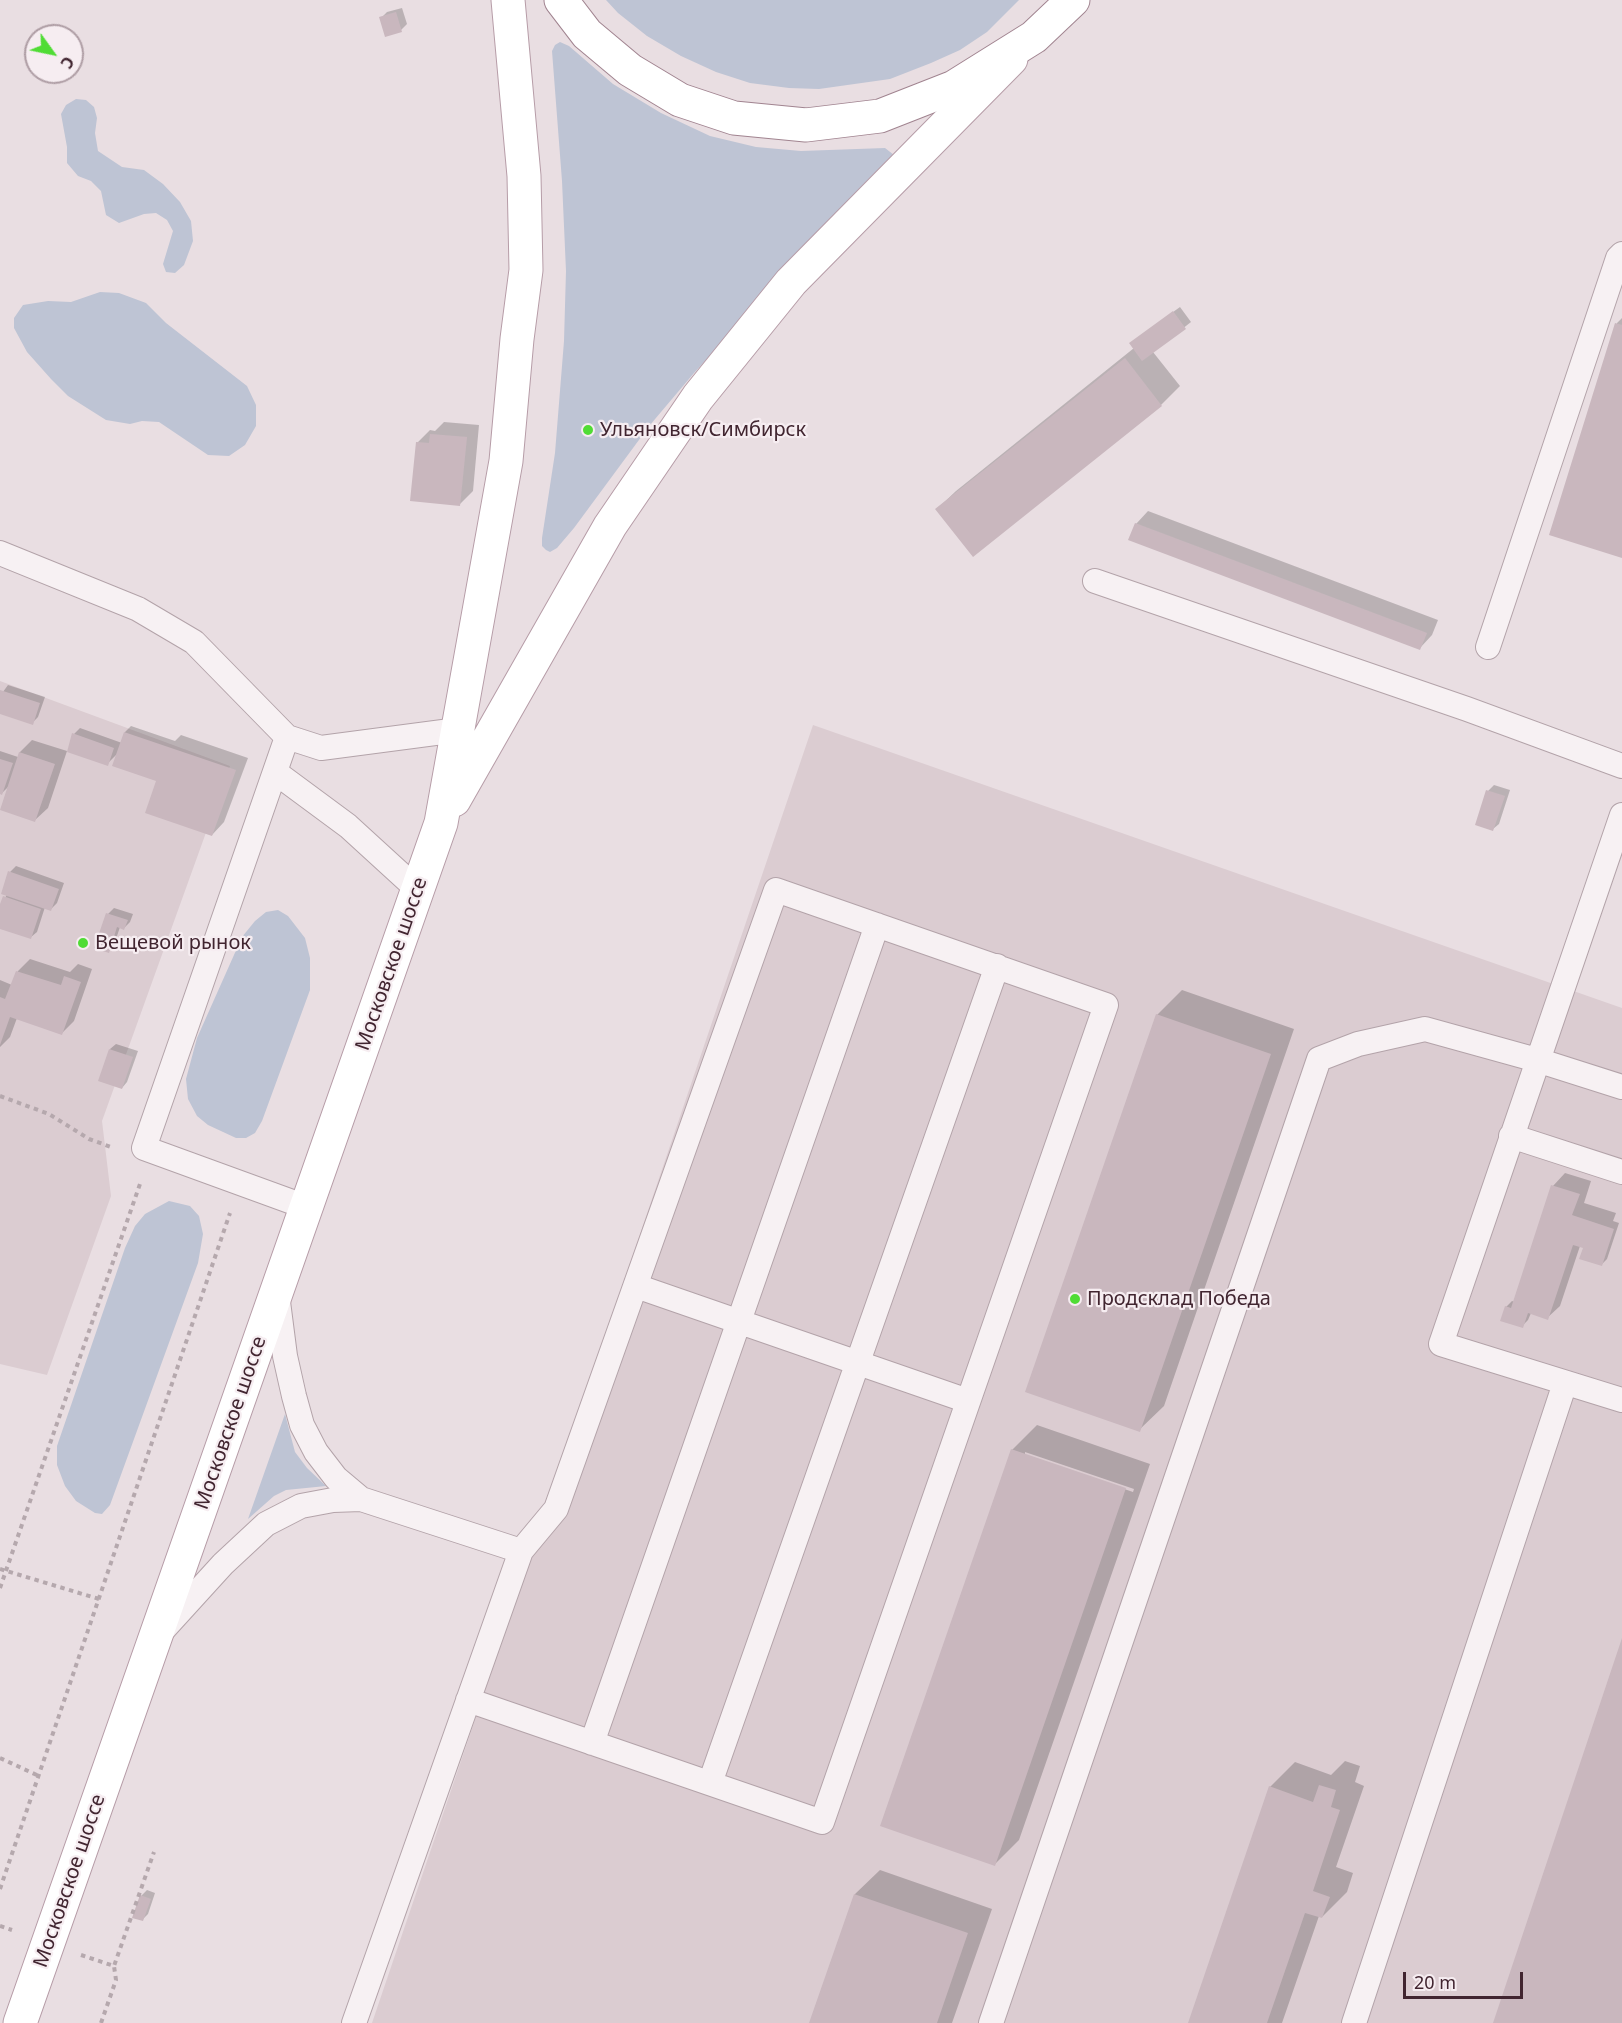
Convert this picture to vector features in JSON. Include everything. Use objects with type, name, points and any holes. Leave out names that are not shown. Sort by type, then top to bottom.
[{"type":"main road","points":[[441,822],[506,461],[526,270],[524,176],[508,0]]},
{"type":"main road","points":[[561,0],[587,34],[622,63],[680,100],[734,118],[806,125],[880,116],[954,87],[1034,37]]},
{"type":"main road","points":[[441,822],[610,526],[698,397],[791,282],[1069,2]]},
{"type":"main road","name":"Московское шоссе","points":[[20,2023],[441,822]]},
{"type":"lane","points":[[1488,647],[1618,258],[1622,254]]},
{"type":"lane","points":[[0,553],[138,609],[194,642],[287,737],[321,748],[458,730]]},
{"type":"lane","points":[[1095,581],[1467,709],[1622,766]]},
{"type":"lane","points":[[287,737],[144,1148],[150,1156],[240,1183],[306,1207]]},
{"type":"lane","points":[[275,772],[348,826],[418,890]]},
{"type":"lane","points":[[1622,815],[1441,1344],[1622,1400]]},
{"type":"lane","points":[[354,2023],[468,1700],[521,1551],[556,1509],[776,890],[1106,1005],[822,1822],[468,1700]]},
{"type":"lane","points":[[592,1743],[877,925]]},
{"type":"lane","points":[[710,1783],[997,966]]},
{"type":"lane","points":[[991,2023],[1319,1059],[1358,1044],[1425,1029],[1537,1060],[1622,1088]]},
{"type":"lane","points":[[1511,1136],[1622,1172]]},
{"type":"lane","points":[[636,1286],[968,1401]]},
{"type":"lane","points":[[277,1292],[285,1356],[302,1425],[316,1452],[336,1478],[361,1499]]},
{"type":"lane","points":[[1354,2023],[1565,1383]]},
{"type":"lane","points":[[156,1637],[223,1564],[266,1524],[301,1506],[333,1500],[361,1499],[521,1551]]},
{"type":"path","points":[[0,1096],[49,1114],[89,1139],[150,1156],[0,1588]]},
{"type":"path","points":[[0,1888],[240,1183]]},
{"type":"path","points":[[0,1569],[7,1569],[99,1599]]},
{"type":"path","points":[[0,1758],[39,1776]]},
{"type":"path","points":[[101,2023],[116,1980],[114,1966]]},
{"type":"shaded area","points":[[606,0],[1019,0],[987,32],[960,50],[931,63],[890,79],[819,89],[750,83],[716,72],[681,56],[647,36],[618,13]]},
{"type":"shaded area","points":[[560,42],[569,46],[613,84],[661,113],[710,136],[756,147],[801,151],[885,148],[894,155],[694,373],[650,425],[574,528],[557,548],[550,552],[542,546],[542,538],[555,453],[564,341],[566,271],[552,51]]},
{"type":"shaded area","points":[[76,99],[86,100],[94,107],[97,118],[95,133],[98,151],[122,167],[144,170],[163,184],[180,202],[191,221],[193,241],[184,265],[175,273],[166,272],[163,264],[173,231],[167,220],[156,213],[144,214],[119,223],[106,215],[101,191],[91,181],[78,176],[67,163],[67,147],[61,114],[66,105]]},
{"type":"shaded area","points":[[100,292],[119,293],[146,303],[166,323],[247,386],[256,405],[256,426],[245,445],[229,456],[208,455],[159,422],[142,421],[130,424],[106,420],[68,396],[51,379],[27,352],[14,328],[14,318],[23,305],[48,301],[71,302]]},
{"type":"shaded area","name":"Вещевой рынок","points":[[0,681],[230,766],[102,1121],[111,1196],[47,1375],[0,1364]]},
{"type":"shaded area","points":[[813,725],[1622,1008],[1622,2023],[372,2023]]},
{"type":"shaded area","points":[[278,910],[288,916],[305,938],[310,958],[310,990],[262,1121],[255,1133],[246,1138],[236,1138],[208,1125],[197,1116],[188,1099],[186,1079],[197,1038],[242,937],[266,912]]},
{"type":"shaded area","points":[[169,1201],[190,1206],[199,1216],[203,1234],[198,1263],[110,1505],[102,1514],[95,1513],[76,1501],[65,1486],[57,1465],[57,1446],[125,1248],[135,1226],[145,1214]]},
{"type":"shaded area","points":[[285,1414],[295,1452],[307,1468],[326,1486],[286,1490],[274,1496],[248,1519]]},
{"type":"building","points":[[396,12],[402,32],[385,37],[379,17]]},
{"type":"building","points":[[1173,311],[1186,329],[1142,361],[1129,343]]},
{"type":"building","points":[[1615,323],[1622,325],[1622,558],[1549,535]]},
{"type":"building","points":[[1125,358],[1162,406],[973,557],[935,509]]},
{"type":"building","points":[[430,434],[467,437],[460,506],[410,501],[416,442],[429,443]]},
{"type":"building","points":[[1135,523],[1427,633],[1420,650],[1128,540]]},
{"type":"building","points":[[0,690],[40,703],[33,725],[0,714]]},
{"type":"building","points":[[124,732],[236,770],[212,836],[145,813],[156,781],[112,766]]},
{"type":"building","points":[[72,733],[114,748],[108,766],[67,752]]},
{"type":"building","points":[[19,752],[55,764],[35,822],[0,810]]},
{"type":"building","points":[[0,759],[13,763],[2,795],[0,794]]},
{"type":"building","points":[[1486,790],[1505,796],[1493,831],[1475,825]]},
{"type":"building","points":[[8,871],[59,889],[51,911],[1,894]]},
{"type":"building","points":[[3,896],[41,909],[31,939],[0,929],[0,904]]},
{"type":"building","points":[[106,913],[128,920],[124,930],[117,927],[109,953],[94,948]]},
{"type":"building","points":[[16,971],[61,985],[64,976],[81,982],[62,1035],[10,1017],[0,1045],[0,997],[5,999]]},
{"type":"building","points":[[1156,1014],[1271,1054],[1140,1432],[1025,1392]]},
{"type":"building","points":[[109,1049],[133,1057],[122,1089],[98,1081]]},
{"type":"building","points":[[1551,1185],[1580,1194],[1572,1215],[1614,1229],[1602,1266],[1579,1259],[1583,1248],[1573,1245],[1548,1320],[1528,1313],[1523,1328],[1500,1321],[1505,1306],[1511,1308]]},
{"type":"building","points":[[1011,1449],[1126,1488],[995,1866],[880,1826]]},
{"type":"building","points":[[1622,1638],[1622,2023],[1493,2023]]},
{"type":"building","points":[[1319,1785],[1336,1790],[1331,1807],[1340,1810],[1313,1891],[1330,1897],[1322,1918],[1305,1913],[1267,2023],[1188,2023],[1269,1786],[1313,1802]]},
{"type":"building","points":[[854,1894],[968,1933],[937,2023],[809,2023]]},
{"type":"building","points":[[140,1895],[151,1899],[143,1921],[132,1918]]},
{"type":"place","name":"Ульяновск/Симбирск","points":[[588,430]]},
{"type":"place","name":"Вещевой рынок","points":[[83,943]]},
{"type":"place","name":"Продсклад Победа","points":[[1075,1299]]}]
